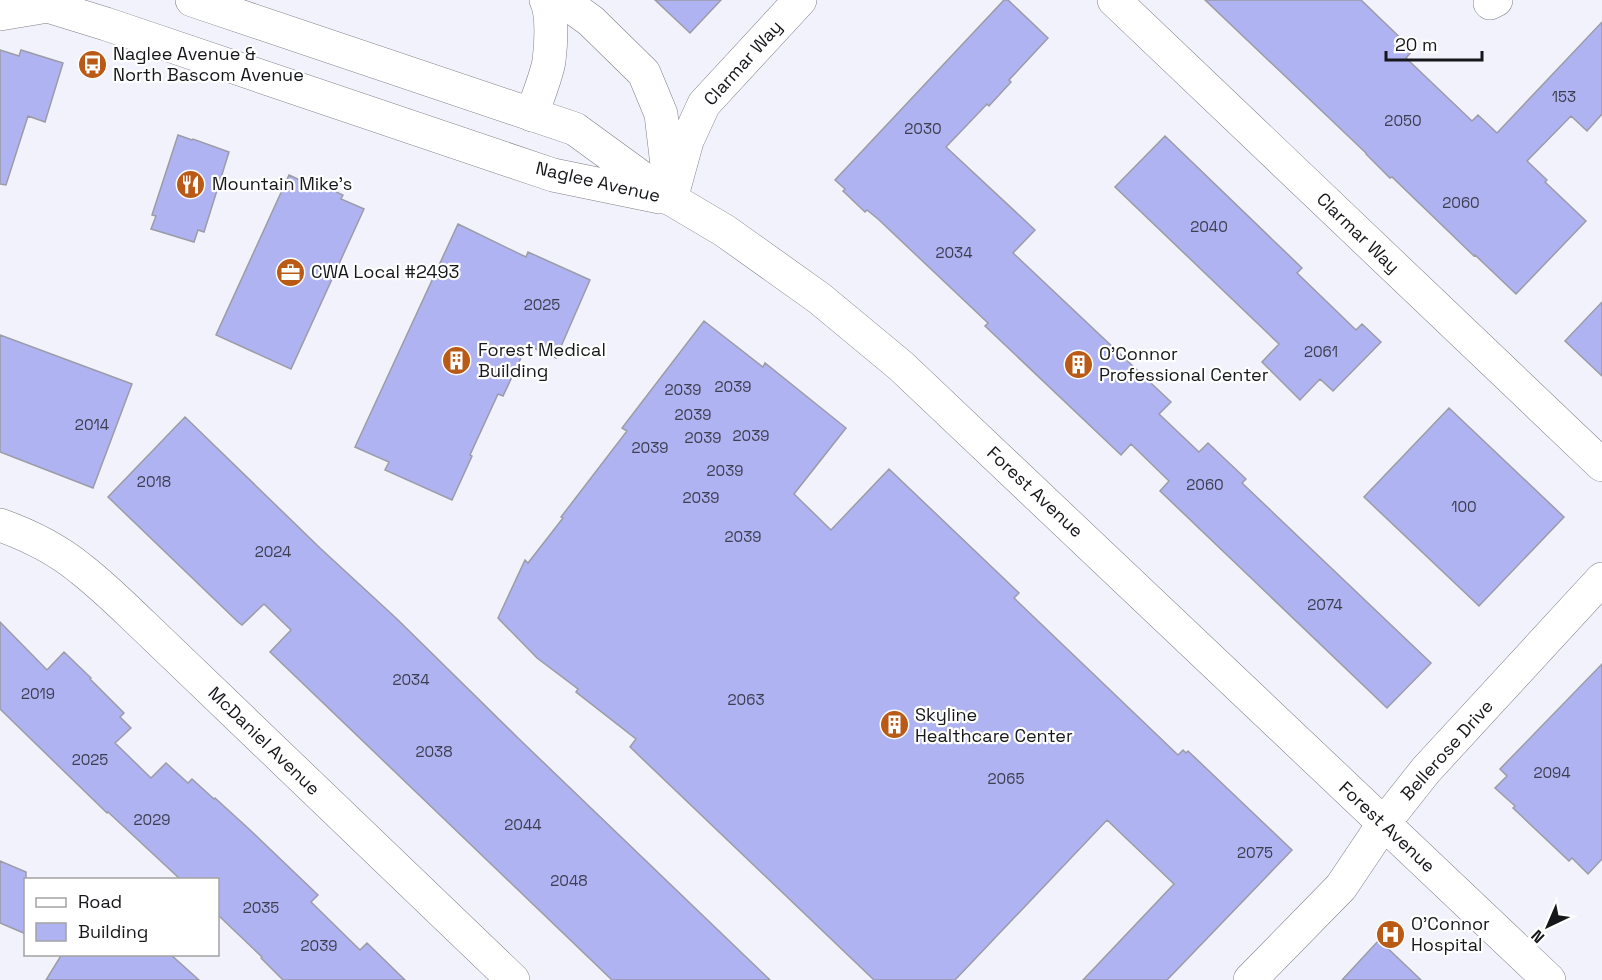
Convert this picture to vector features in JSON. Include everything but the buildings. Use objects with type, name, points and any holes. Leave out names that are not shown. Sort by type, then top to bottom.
[{"type":"street","name":"Naglee Avenue","points":[[192,0],[575,129],[671,199]]},
{"type":"street","points":[[532,115],[549,62],[550,23],[546,0]]},
{"type":"street","points":[[562,0],[591,21],[644,73],[661,114],[671,199]]},
{"type":"street","name":"Clarmar Way","points":[[671,199],[687,141],[704,104],[800,0]]},
{"type":"street","name":"Clarmar Way","points":[[1114,0],[1602,465]]},
{"type":"street","name":"Naglee Avenue","points":[[38,3],[553,175],[671,199]]},
{"type":"street","points":[[0,14],[38,3]]},
{"type":"street","name":"Forest Avenue","points":[[671,199],[725,231],[819,298],[901,366],[1549,980]]},
{"type":"street","name":"McDaniel Avenue","points":[[0,525],[63,556],[82,569],[513,980]]},
{"type":"street","name":"Bellerose Drive","points":[[1250,980],[1341,887],[1384,823],[1426,770],[1602,579]]},
{"type":"place","name":"Naglee Avenue & North Bascom Avenue","points":[[92,64]]},
{"type":"place","name":"Mountain Mike's","points":[[191,184]]},
{"type":"place","name":"CWA Local #2493","points":[[290,272]]},
{"type":"place","name":"Forest Medical Building","points":[[457,360]]},
{"type":"place","name":"O’Connor Professional Center","points":[[1078,364]]},
{"type":"place","name":"Skyline Healthcare Center","points":[[894,725]]},
{"type":"place","name":"O’Connor Hospital","points":[[1390,934]]}]
